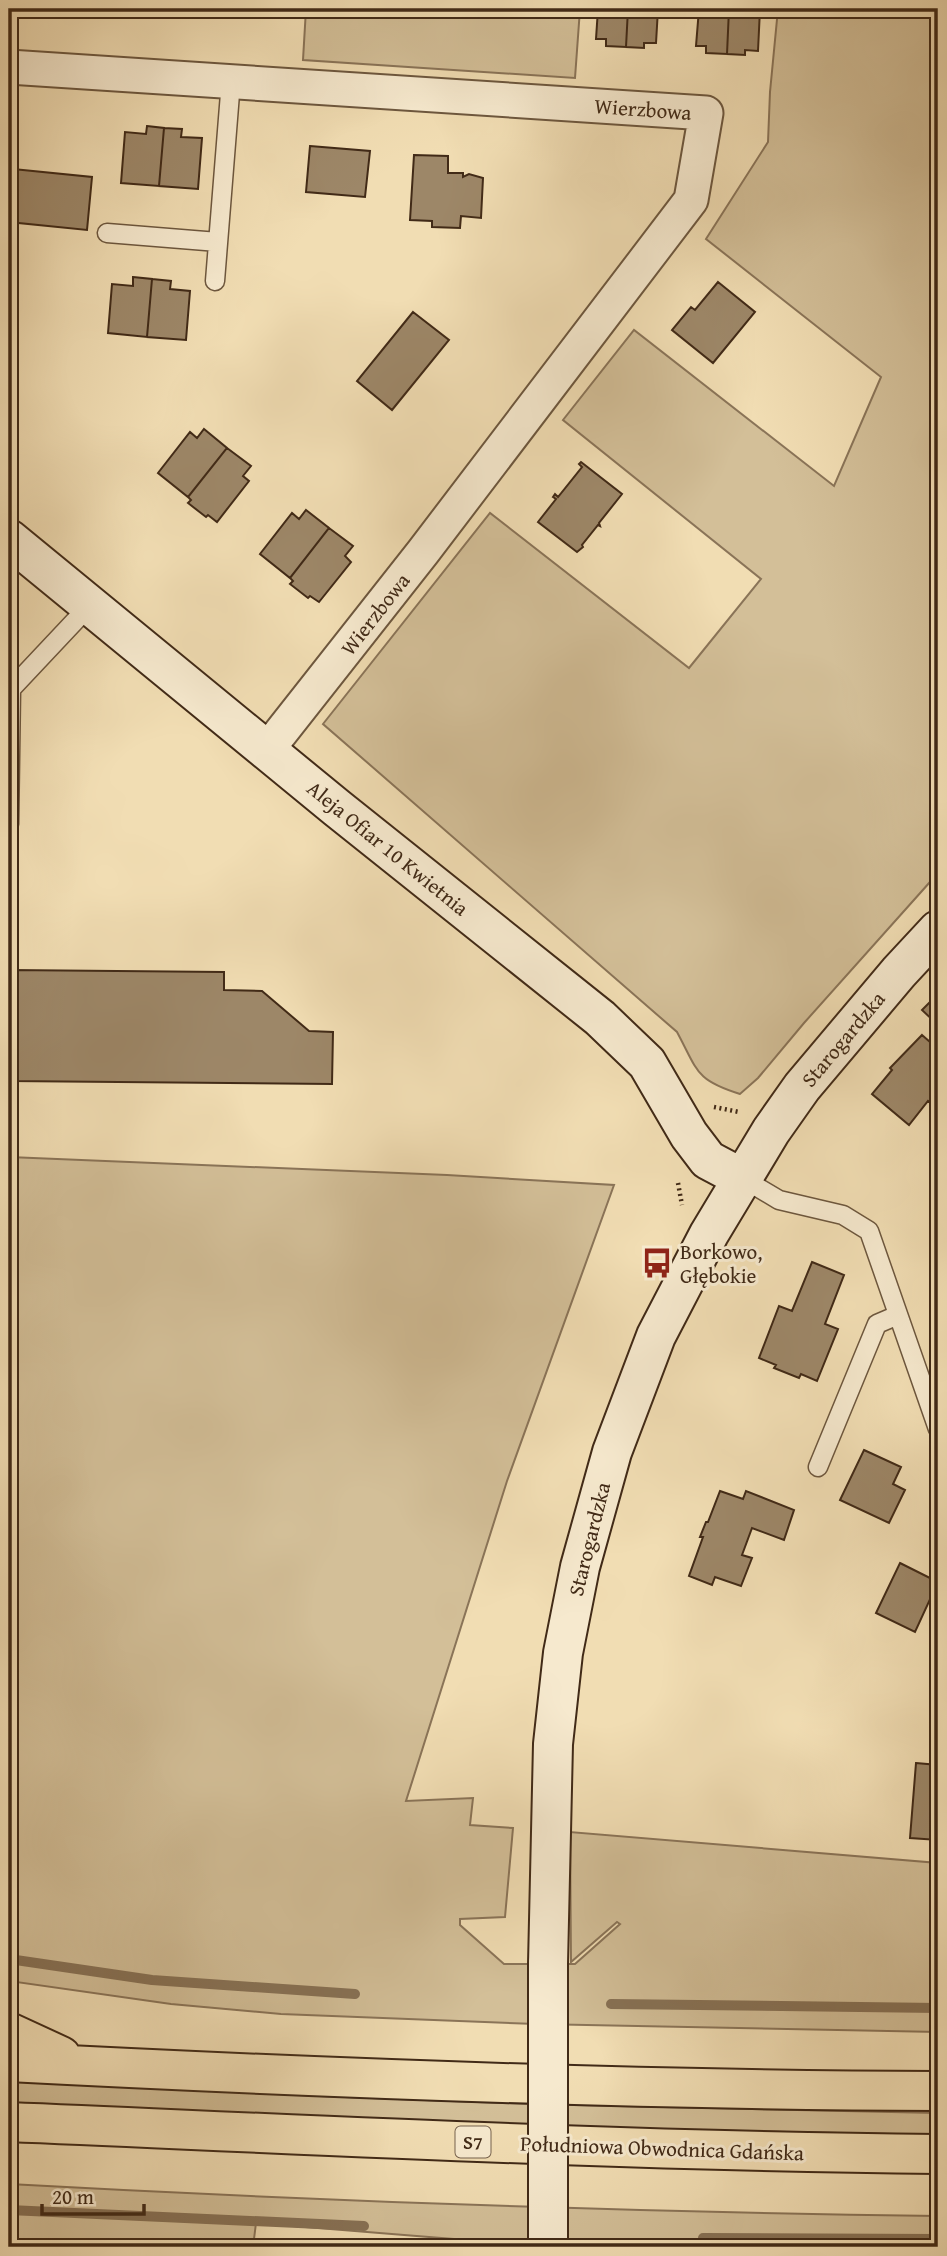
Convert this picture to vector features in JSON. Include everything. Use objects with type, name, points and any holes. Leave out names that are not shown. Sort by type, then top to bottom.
[{"type":"highway","points":[[9,2032],[82,2066]]},
{"type":"highway","points":[[9,2062],[380,2080],[938,2091]]},
{"type":"highway","name":"Południowa Obwodnica Gdańska","points":[[9,2122],[744,2152],[938,2154]]},
{"type":"main road","name":"Aleja Ofiar 10 Kwietnia","points":[[9,539],[600,1018],[647,1063],[689,1135],[708,1160],[742,1178]]},
{"type":"main road","name":"Starogardzka","points":[[548,2247],[548,1964],[553,1744],[563,1653],[580,1567],[611,1452],[656,1336],[709,1234],[771,1131],[802,1087],[938,930]]},
{"type":"street","name":"Wierzbowa","points":[[9,67],[706,113],[691,200],[423,552],[267,750]]},
{"type":"lane","points":[[215,281],[231,81]]},
{"type":"lane","points":[[107,233],[218,242]]},
{"type":"lane","points":[[9,824],[11,689],[90,604]]},
{"type":"lane","points":[[742,1178],[779,1200],[843,1215],[869,1231],[938,1429]]},
{"type":"lane","points":[[818,1467],[877,1324],[898,1315]]},
{"type":"shaded area","points":[[306,9],[580,9],[575,78],[303,60]]},
{"type":"shaded area","points":[[778,9],[938,9],[938,873],[758,1078],[740,1094],[706,1079],[694,1065],[677,1032],[323,724],[490,513],[689,668],[761,579],[563,420],[634,330],[834,486],[881,377],[706,239],[768,142]]},
{"type":"shaded area","points":[[9,1157],[447,1175],[614,1185],[507,1481],[406,1801],[473,1798],[470,1825],[513,1828],[505,1917],[460,1919],[460,1925],[504,1964],[575,1964],[620,1924],[617,1922],[571,1962],[570,1832],[938,1863],[938,2032],[536,2024],[281,2014],[171,2004],[9,1981]]},
{"type":"shaded area","points":[[9,2080],[529,2104],[938,2113],[938,2135],[529,2127],[9,2103]]},
{"type":"shaded area","points":[[9,2184],[473,2205],[938,2216],[938,2247],[504,2247],[503,2243],[256,2223],[253,2247],[9,2246]]},
{"type":"building","points":[[598,9],[628,9],[626,47],[606,46],[606,39],[596,39]]},
{"type":"building","points":[[628,9],[658,9],[656,43],[644,43],[644,48],[626,47]]},
{"type":"building","points":[[699,9],[729,9],[727,54],[706,53],[706,46],[696,46]]},
{"type":"building","points":[[729,9],[760,9],[758,51],[745,50],[745,55],[727,54]]},
{"type":"building","points":[[147,126],[164,128],[159,186],[121,183],[125,132],[146,134]]},
{"type":"building","points":[[164,128],[182,129],[181,137],[202,138],[198,189],[159,186]]},
{"type":"building","points":[[310,146],[370,151],[365,197],[306,192]]},
{"type":"building","points":[[414,155],[448,156],[448,173],[463,173],[463,177],[469,174],[483,178],[481,218],[461,216],[460,228],[432,227],[432,221],[410,220]]},
{"type":"building","points":[[13,169],[92,177],[87,230],[9,222]]},
{"type":"building","points":[[133,277],[152,279],[147,337],[108,333],[112,284],[133,286]]},
{"type":"building","points":[[152,279],[171,281],[170,289],[190,291],[186,340],[147,337]]},
{"type":"building","points":[[718,282],[755,312],[713,363],[672,330],[691,307],[695,310]]},
{"type":"building","points":[[413,312],[449,340],[392,410],[357,381]]},
{"type":"building","points":[[204,429],[227,448],[188,497],[158,473],[190,432],[197,438]]},
{"type":"building","points":[[227,448],[251,466],[243,476],[249,481],[217,522],[188,503],[191,500],[188,497]]},
{"type":"building","points":[[581,462],[622,494],[599,523],[600,526],[598,525],[577,552],[538,522],[556,499],[553,497],[555,494],[558,497],[582,467],[579,464]]},
{"type":"building","points":[[306,510],[329,528],[290,578],[260,554],[292,513],[299,519]]},
{"type":"building","points":[[329,528],[353,546],[345,556],[351,562],[319,602],[310,596],[308,598],[290,584],[293,581],[290,578]]},
{"type":"building","points":[[9,970],[224,972],[224,990],[262,991],[309,1031],[333,1032],[332,1084],[9,1081]]},
{"type":"building","points":[[938,994],[938,1025],[922,1010]]},
{"type":"building","points":[[922,1035],[938,1049],[938,1109],[928,1101],[909,1125],[872,1094],[892,1070],[890,1068]]},
{"type":"building","points":[[812,1262],[844,1275],[825,1324],[838,1329],[817,1381],[801,1374],[799,1378],[774,1368],[776,1365],[759,1358],[779,1306],[792,1311]]},
{"type":"building","points":[[864,1450],[901,1467],[893,1484],[905,1490],[889,1523],[840,1500]]},
{"type":"building","points":[[720,1491],[743,1499],[746,1491],[794,1510],[784,1540],[752,1528],[742,1555],[752,1558],[741,1586],[715,1577],[712,1585],[689,1576],[703,1537],[700,1537]]},
{"type":"building","points":[[900,1563],[938,1582],[915,1632],[876,1613]]},
{"type":"building","points":[[916,1763],[938,1765],[938,1840],[910,1838]]},
{"type":"waterway","points":[[9,1959],[152,1980],[355,1994]]},
{"type":"waterway","points":[[611,2004],[938,2008]]},
{"type":"waterway","points":[[9,2210],[364,2226]]},
{"type":"waterway","points":[[703,2238],[938,2239]]},
{"type":"place","name":"Borkowo, Głębokie","points":[[657,1263]]}]
